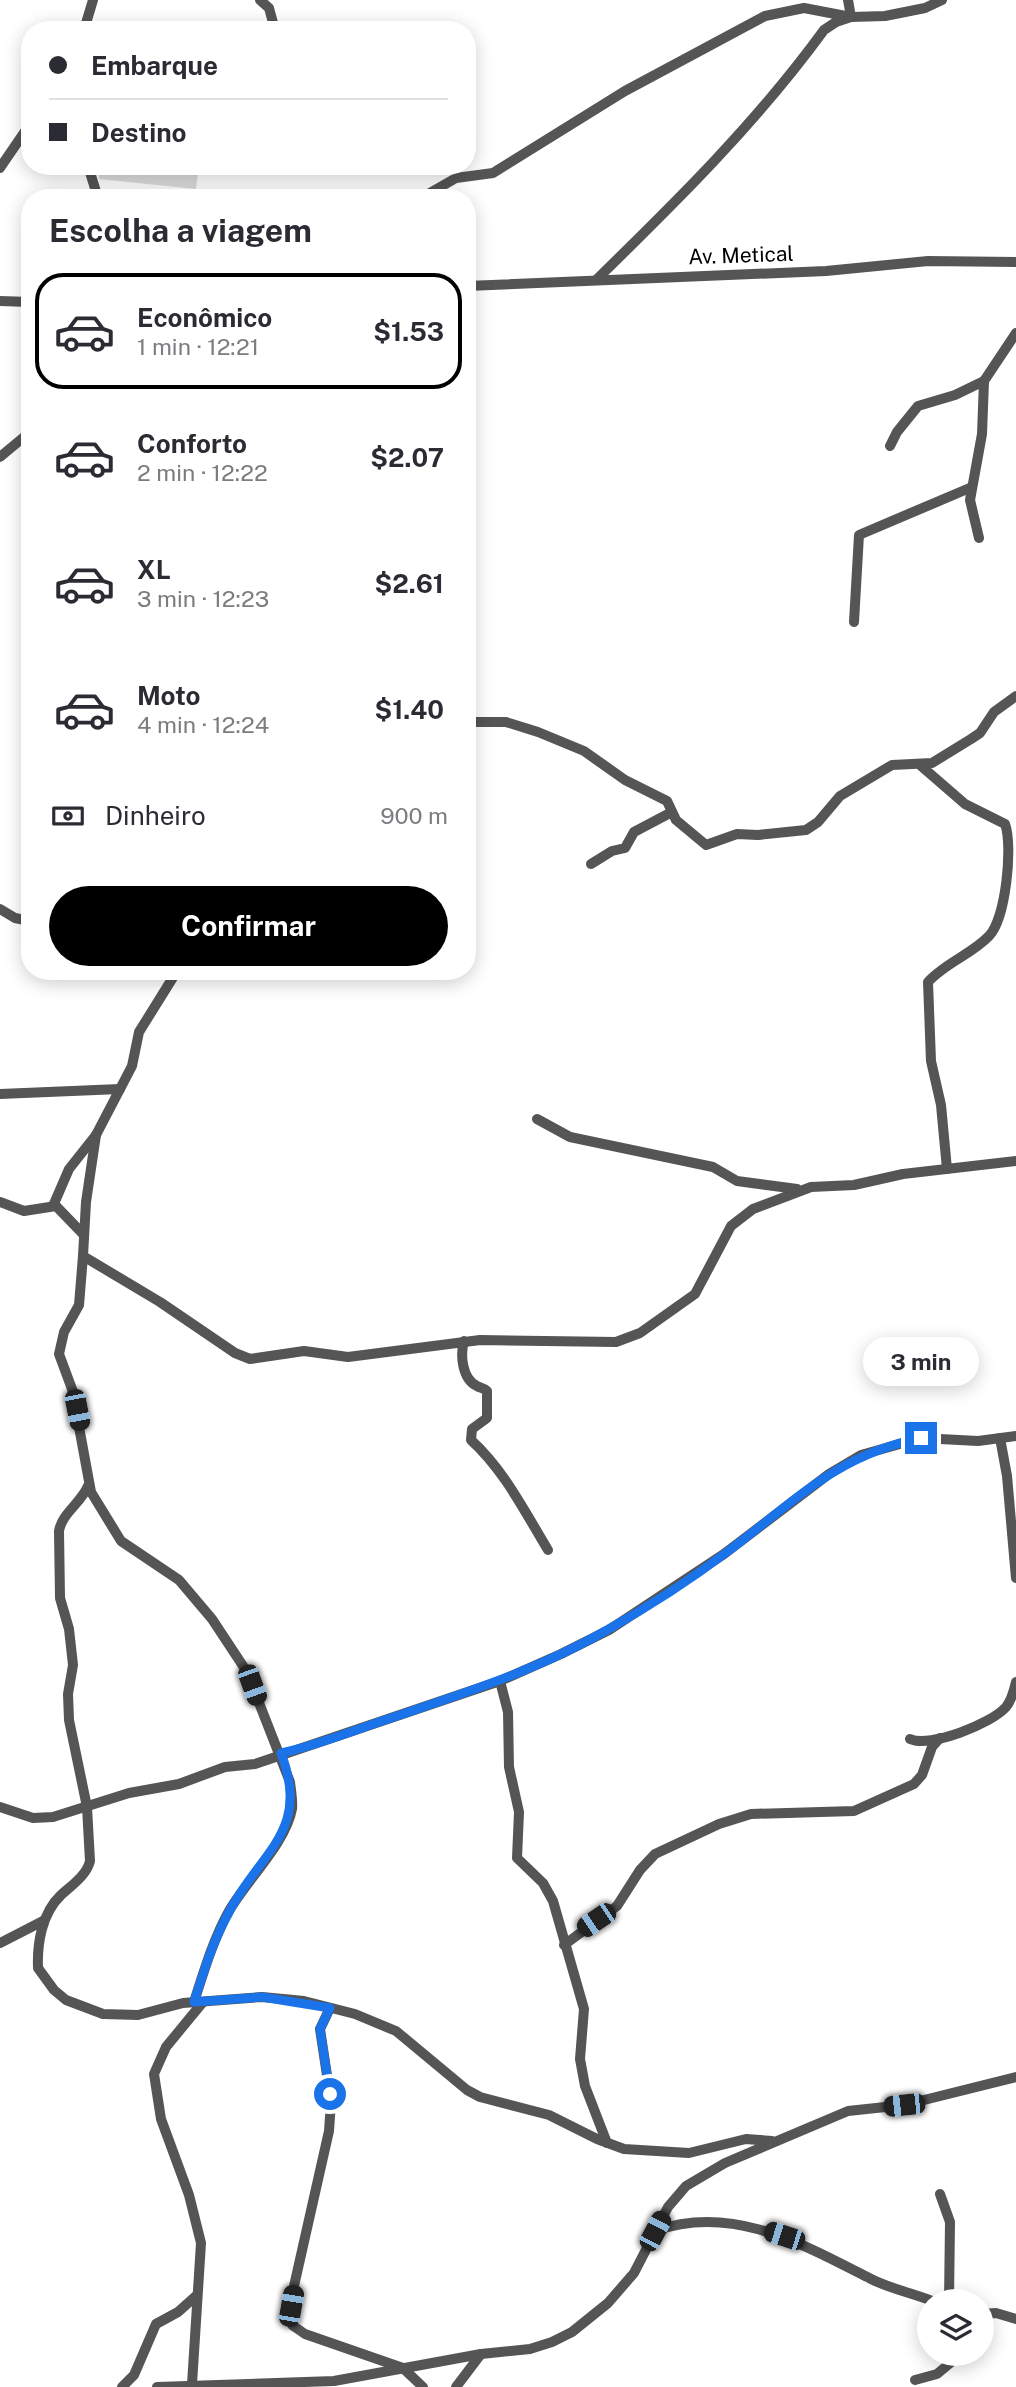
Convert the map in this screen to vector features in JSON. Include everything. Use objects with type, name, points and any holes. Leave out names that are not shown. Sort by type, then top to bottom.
[{"type":"street","points":[[87,21],[93,0]]},
{"type":"street","points":[[848,0],[851,17]]},
{"type":"street","points":[[596,280],[681,197],[764,109],[824,30],[851,17],[908,13],[942,0]]},
{"type":"street","points":[[266,3],[272,21]]},
{"type":"street","points":[[437,189],[456,178],[493,173],[625,91],[765,16],[804,8],[851,17]]},
{"type":"street","points":[[0,168],[21,137]]},
{"type":"street","name":"Av. Metical","points":[[476,286],[826,271],[928,261],[1016,262]]},
{"type":"street","points":[[0,301],[21,302]]},
{"type":"street","points":[[890,446],[897,432],[918,407],[956,395],[984,381],[1016,333]]},
{"type":"street","points":[[979,538],[970,500],[982,434],[984,381]]},
{"type":"street","points":[[0,457],[21,440]]},
{"type":"street","points":[[855,622],[859,535],[972,487]]},
{"type":"street","points":[[476,723],[520,725],[584,751],[625,780],[667,801],[670,813],[704,845],[737,834],[758,835],[806,830],[818,822],[832,803],[861,782],[896,764],[920,765],[942,758],[976,736],[993,712],[1016,696]]},
{"type":"street","points":[[920,765],[965,804],[1005,824],[1009,842],[1005,895],[991,934],[928,982],[931,1061],[941,1105],[947,1169]]},
{"type":"street","points":[[592,864],[612,851],[626,847],[634,832],[670,813]]},
{"type":"street","points":[[0,909],[21,919]]},
{"type":"street","points":[[53,1206],[69,1169],[96,1135],[132,1066],[139,1032],[171,980]]},
{"type":"street","points":[[0,1094],[120,1089]]},
{"type":"street","points":[[537,1119],[570,1137],[713,1167],[737,1181],[797,1189],[854,1185],[947,1169],[1016,1161]]},
{"type":"street","points":[[96,1135],[83,1234],[79,1305],[64,1332],[59,1354],[77,1410],[88,1486],[121,1541],[179,1580],[207,1612],[247,1672],[288,1772],[292,1809],[263,1864],[227,1915],[221,1934],[207,1956],[198,2002],[166,2047],[154,2074],[160,2119],[190,2195],[200,2236],[194,2385]]},
{"type":"street","points":[[83,1256],[160,1302],[235,1353],[250,1359],[294,1352],[348,1357],[464,1342],[606,1342],[633,1337],[695,1294],[720,1245],[738,1219],[753,1209],[797,1189]]},
{"type":"street","points":[[0,1202],[31,1211],[53,1206],[68,1215],[83,1234]]},
{"type":"street","points":[[464,1342],[461,1353],[467,1374],[474,1385],[487,1391],[487,1418],[472,1429],[471,1440],[481,1447],[507,1483],[548,1550]]},
{"type":"street","points":[[0,1807],[23,1816],[45,1818],[130,1793],[179,1784],[225,1767],[247,1766],[281,1753],[329,1741],[500,1681],[608,1630],[724,1554],[812,1486],[861,1455],[921,1438],[978,1441],[1016,1436]]},
{"type":"street","points":[[1000,1437],[1007,1476],[1016,1578]]},
{"type":"street","points":[[88,1486],[76,1507],[61,1522],[59,1531],[60,1598],[72,1651],[69,1720],[87,1807],[90,1866],[58,1897],[43,1922],[38,1968],[54,1990],[66,2000],[112,2015],[138,2015],[198,2002],[262,1997],[330,2008],[390,2028],[480,2098],[549,2115],[607,2143],[638,2151],[689,2153],[746,2139],[772,2141]]},
{"type":"street","points":[[500,1681],[508,1712],[509,1767],[519,1812],[517,1858],[547,1888],[585,2014],[580,2059],[585,2086],[607,2143]]},
{"type":"street","points":[[996,1715],[1008,1705],[1016,1682]]},
{"type":"street","points":[[910,1739],[923,1742],[940,1738],[1016,1709]]},
{"type":"street","points":[[564,1945],[617,1906],[640,1870],[655,1854],[711,1827],[751,1814],[854,1811],[914,1784],[922,1775],[932,1747],[940,1738]]},
{"type":"street","points":[[0,1943],[43,1922]]},
{"type":"street","points":[[330,2008],[320,2029],[331,2102],[329,2131],[307,2225],[290,2316],[292,2325],[305,2334],[403,2368],[423,2387]]},
{"type":"street","points":[[157,2387],[299,2385],[481,2354],[530,2349],[572,2332],[608,2303],[627,2282],[667,2207],[686,2186],[724,2163],[848,2112],[904,2105],[1016,2077]]},
{"type":"street","points":[[940,2194],[950,2222],[949,2289]]},
{"type":"street","points":[[655,2231],[671,2225],[705,2221],[767,2231],[872,2280],[917,2296]]},
{"type":"street","points":[[122,2387],[138,2367],[156,2324],[178,2312],[196,2296]]},
{"type":"street","points":[[994,2312],[1016,2319]]},
{"type":"street","points":[[456,2387],[481,2354]]},
{"type":"street","points":[[915,2380],[937,2374],[947,2366]]},
{"type":"shaded area","points":[[99,175],[198,175],[196,189],[99,179]]},
{"type":"route","points":[[330,2094],[320,2029],[330,2008],[304,2001],[262,1997],[194,2002],[207,1956],[221,1934],[227,1915],[263,1864],[292,1809],[290,1782],[281,1753],[329,1741],[500,1681],[561,1654],[608,1630],[724,1554],[840,1466],[871,1451],[921,1438]]}]
